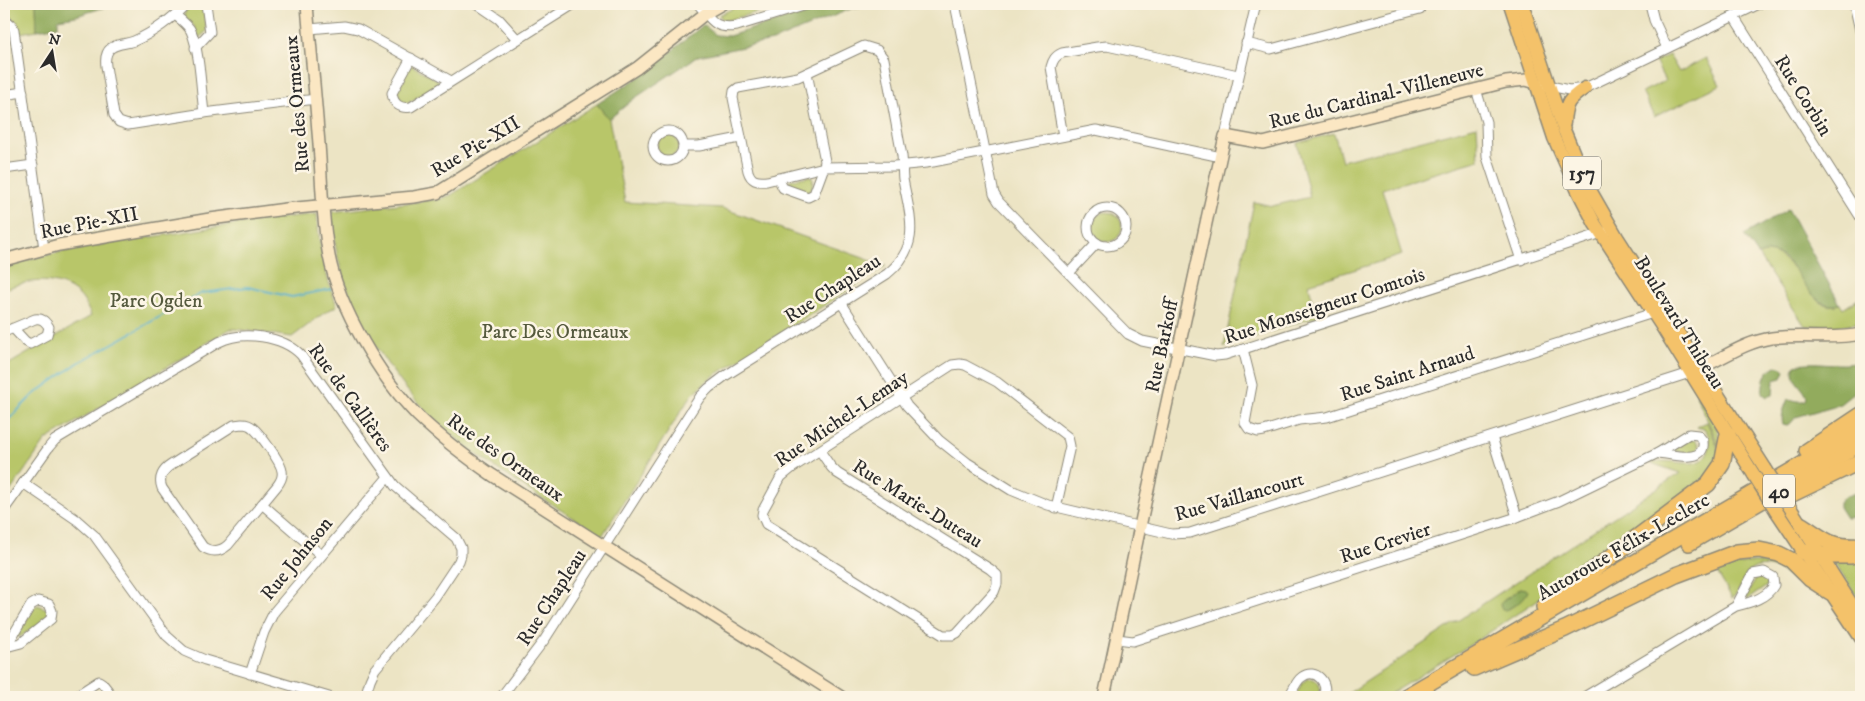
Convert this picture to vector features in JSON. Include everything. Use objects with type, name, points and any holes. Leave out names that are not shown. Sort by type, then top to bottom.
[{"type":"highway","points":[[1718,514],[1861,415]]},
{"type":"highway","name":"Autoroute Félix-Leclerc","points":[[1405,697],[1861,430]]},
{"type":"highway","points":[[1497,644],[1572,585],[1706,486],[1722,464],[1728,434]]},
{"type":"highway","name":"Autoroute Félix-Leclerc","points":[[1424,697],[1861,443]]},
{"type":"highway","points":[[1696,539],[1861,461]]},
{"type":"highway","points":[[1802,526],[1834,546],[1861,546]]},
{"type":"highway","points":[[1474,668],[1565,629],[1676,575],[1737,552],[1759,550],[1779,554],[1790,560],[1810,579],[1830,592]]},
{"type":"highway","points":[[1803,552],[1836,556],[1861,555]]},
{"type":"main road","name":"Boulevard Thibeau","points":[[1510,4],[1554,138],[1567,168],[1696,371],[1728,434],[1803,552],[1861,638]]},
{"type":"main road","name":"Boulevard Thibeau","points":[[1522,4],[1564,130],[1607,231],[1653,313],[1765,468],[1861,619]]},
{"type":"main road","points":[[1564,130],[1564,112],[1567,104],[1573,96],[1585,88]]},
{"type":"street","points":[[186,4],[144,36],[130,43],[115,46],[108,51],[105,62],[114,115],[119,122],[128,125],[204,112],[316,99]]},
{"type":"street","points":[[195,48],[210,32],[206,4]]},
{"type":"street","name":"Rue des Ormeaux","points":[[306,4],[316,99],[323,205],[330,263],[346,308],[371,353],[405,401],[418,416],[456,449],[492,475],[842,697]]},
{"type":"street","points":[[477,4],[499,19],[517,40]]},
{"type":"street","points":[[411,58],[392,89],[392,98],[397,105],[406,108],[411,107],[574,4]]},
{"type":"street","points":[[698,4],[717,25],[729,27],[809,4]]},
{"type":"street","name":"Rue Pie-XII","points":[[4,260],[44,249],[210,219],[323,205],[430,195],[443,190],[637,68],[706,13],[722,4]]},
{"type":"street","name":"Rue Monseigneur Comtois","points":[[955,4],[991,184],[999,202],[1128,334],[1142,341],[1220,356],[1607,231]]},
{"type":"street","name":"Rue Barkoff","points":[[1104,697],[1139,527],[1180,349],[1238,75],[1256,4]]},
{"type":"street","points":[[1650,4],[1654,20],[1667,48]]},
{"type":"street","points":[[1550,86],[1566,90],[1585,88],[1759,4]]},
{"type":"street","points":[[1854,4],[1861,35]]},
{"type":"street","points":[[1246,43],[1271,49],[1415,8]]},
{"type":"street","points":[[175,14],[191,30],[204,112]]},
{"type":"street","name":"Rue Corbin","points":[[1734,17],[1861,218]]},
{"type":"street","points":[[4,19],[10,22],[13,28],[44,249]]},
{"type":"street","points":[[308,29],[344,26],[362,30],[451,81]]},
{"type":"street","name":"Rue Chapleau","points":[[501,697],[545,639],[695,404],[709,388],[742,365],[888,274],[905,255],[910,241],[912,226],[903,176],[902,156],[884,59],[873,48],[864,46],[793,78],[738,88],[734,91],[733,98],[740,138],[750,177],[761,181],[824,168]]},
{"type":"street","points":[[1063,136],[1051,67],[1053,60],[1062,53],[1097,46],[1107,46],[1238,75]]},
{"type":"street","points":[[778,178],[783,188],[808,197],[814,194],[824,168],[825,161],[807,73]]},
{"type":"street","name":"Rue du Cardinal-Villeneuve","points":[[1225,136],[1263,143],[1506,82],[1526,80],[1550,86]]},
{"type":"street","points":[[1476,89],[1486,122],[1487,157],[1521,260]]},
{"type":"street","points":[[4,95],[23,92]]},
{"type":"street","points":[[824,168],[903,166],[1096,130],[1221,157]]},
{"type":"street","points":[[684,146],[699,146],[740,138]]},
{"type":"street","points":[[4,169],[33,164]]},
{"type":"street","points":[[1101,208],[1118,211],[1126,224],[1122,238],[1107,246],[1097,243],[1089,233],[1088,222],[1091,216],[1101,208]]},
{"type":"street","points":[[1069,273],[1097,243]]},
{"type":"street","name":"Rue Vaillancourt","points":[[842,304],[901,398],[927,428],[968,463],[1011,490],[1056,508],[1171,534],[1190,533],[1696,371]]},
{"type":"street","name":"Rue Saint Arnaud","points":[[1242,350],[1252,385],[1246,422],[1249,429],[1258,432],[1299,420],[1327,417],[1653,313]]},
{"type":"street","points":[[4,332],[13,328]]},
{"type":"street","points":[[1696,371],[1742,347],[1764,340],[1785,337],[1836,338],[1861,334]]},
{"type":"street","name":"Rue de Callières","points":[[4,510],[55,440],[219,342],[239,335],[278,340],[295,349],[388,477],[402,492],[456,538],[460,544],[461,555],[435,597],[375,669],[365,697]]},
{"type":"street","name":"Rue Michel-Lemay","points":[[998,582],[994,592],[957,633],[943,636],[770,528],[764,519],[763,510],[781,477],[792,468],[956,364],[965,365],[997,382],[1068,437],[1070,446],[1056,508]]},
{"type":"street","points":[[246,424],[255,430],[280,463],[282,470],[280,482],[262,504],[226,547],[220,551],[209,550],[203,547],[162,488],[161,477],[168,467],[234,425],[246,424]]},
{"type":"street","name":"Rue Crevier","points":[[1117,639],[1133,642],[1517,518],[1559,501],[1658,453],[1689,434],[1698,435],[1703,444],[1700,453],[1692,457],[1658,453]]},
{"type":"street","points":[[1492,437],[1517,518]]},
{"type":"street","name":"Rue Marie-Duteau","points":[[820,451],[837,472],[990,569],[997,575],[998,582]]},
{"type":"street","name":"Rue Johnson","points":[[250,674],[264,632],[274,612],[388,477]]},
{"type":"street","points":[[23,483],[77,520],[94,535],[163,630],[178,646],[191,655],[205,660],[329,697]]},
{"type":"street","points":[[262,504],[321,555]]},
{"type":"street","points":[[1584,697],[1736,606],[1752,603],[1770,591],[1775,584],[1773,577],[1764,572],[1753,574],[1736,606]]},
{"type":"street","points":[[42,601],[49,604],[52,611],[48,622],[21,643],[5,648],[31,605],[42,601]]},
{"type":"street","points":[[1289,697],[1299,680],[1305,675],[1310,674],[1317,676],[1324,682],[1326,689],[1323,697]]},
{"type":"street","points":[[74,697],[99,681],[113,697]]},
{"type":"green space","points":[[4,4],[36,4],[37,30],[20,33],[16,21],[4,14]]},
{"type":"green space","points":[[36,4],[115,4],[76,16],[58,19],[58,26],[37,30]]},
{"type":"green space","points":[[191,4],[202,4],[207,31],[199,38],[194,26],[184,16]]},
{"type":"green space","points":[[742,4],[789,4],[724,21],[719,15]]},
{"type":"green space","points":[[831,4],[875,4],[853,8],[773,41],[698,56],[635,98],[609,119],[597,104],[642,75],[702,26],[705,26],[716,35],[729,36]]},
{"type":"green space","points":[[1669,55],[1679,72],[1706,58],[1720,85],[1654,117],[1642,92],[1665,81],[1655,61]]},
{"type":"green space","points":[[411,65],[441,82],[410,102],[402,104],[398,101],[397,97]]},
{"type":"green space","name":"Parc Des Ormeaux","points":[[597,104],[609,119],[625,202],[722,208],[886,266],[709,379],[692,395],[602,536],[521,485],[463,444],[412,396],[382,356],[348,291],[339,262],[332,212],[440,199],[451,195]]},
{"type":"green space","points":[[1477,126],[1479,160],[1382,189],[1402,255],[1308,284],[1318,316],[1224,347],[1254,202],[1272,206],[1310,197],[1297,143],[1334,133],[1342,161]]},
{"type":"green space","points":[[668,135],[678,142],[679,146],[672,156],[668,157],[658,150],[657,146],[664,136]]},
{"type":"green space","points":[[810,176],[813,179],[812,188],[809,191],[805,192],[788,184],[790,180]]},
{"type":"green space","points":[[1788,209],[1840,304],[1827,304],[1817,299],[1792,266],[1782,257],[1771,253],[1758,255],[1744,235]]},
{"type":"green space","points":[[1107,212],[1113,213],[1121,221],[1121,233],[1113,241],[1107,242],[1101,241],[1093,233],[1092,227],[1093,221],[1101,213]]},
{"type":"green space","name":"Parc Ogden","points":[[317,214],[323,261],[337,306],[324,313],[292,337],[230,329],[46,440],[4,500],[4,367],[91,316],[85,302],[79,295],[71,289],[53,282],[22,283],[4,290],[4,266],[42,256],[100,245],[277,218]]},
{"type":"green space","points":[[1769,252],[1776,254],[1790,265],[1820,302],[1830,305],[1840,304],[1843,309],[1861,297],[1861,322],[1839,326],[1805,326],[1758,255]]},
{"type":"green space","points":[[1860,360],[1861,387],[1840,404],[1796,417],[1790,424],[1783,424],[1782,415],[1788,399],[1801,401],[1806,400],[1807,397],[1794,378],[1793,370],[1795,365],[1803,363],[1851,364]]},
{"type":"green space","points":[[1775,366],[1783,368],[1785,371],[1782,378],[1774,380],[1773,395],[1767,397],[1762,393],[1764,381],[1768,371]]},
{"type":"green space","points":[[1696,395],[1713,419],[1719,434],[1719,446]]},
{"type":"green space","points":[[1707,422],[1717,445],[1719,453],[1712,472],[1607,553],[1478,640],[1385,697],[1343,697],[1680,473],[1651,463],[1667,461],[1693,463],[1700,461],[1706,456],[1709,440],[1705,429],[1696,427]],"holes":[[[1521,588],[1527,593],[1509,609],[1503,601]]]},
{"type":"green space","points":[[1694,440],[1699,444],[1696,454],[1672,451],[1673,448]]},
{"type":"green space","points":[[1861,485],[1861,521],[1855,517],[1846,518],[1839,507],[1839,503],[1844,497],[1858,492]]},
{"type":"green space","points":[[1861,559],[1861,591],[1859,599],[1834,562]]},
{"type":"green space","points":[[1747,563],[1768,564],[1780,568],[1791,576],[1795,582],[1773,568],[1754,568],[1746,575],[1738,592],[1732,598],[1717,572]]},
{"type":"green space","points":[[1757,577],[1766,580],[1767,586],[1748,599],[1745,596]]},
{"type":"green space","points":[[1521,588],[1528,591],[1521,600],[1508,609],[1501,608],[1500,604],[1503,601]]},
{"type":"green space","points":[[38,605],[47,609],[46,619],[20,637],[18,636],[33,608]]},
{"type":"green space","points":[[1307,679],[1317,681],[1321,690],[1316,697],[1295,697],[1302,683]]},
{"type":"waterway","points":[[4,424],[33,395],[78,363],[202,293],[248,287],[292,297],[331,289]]}]
